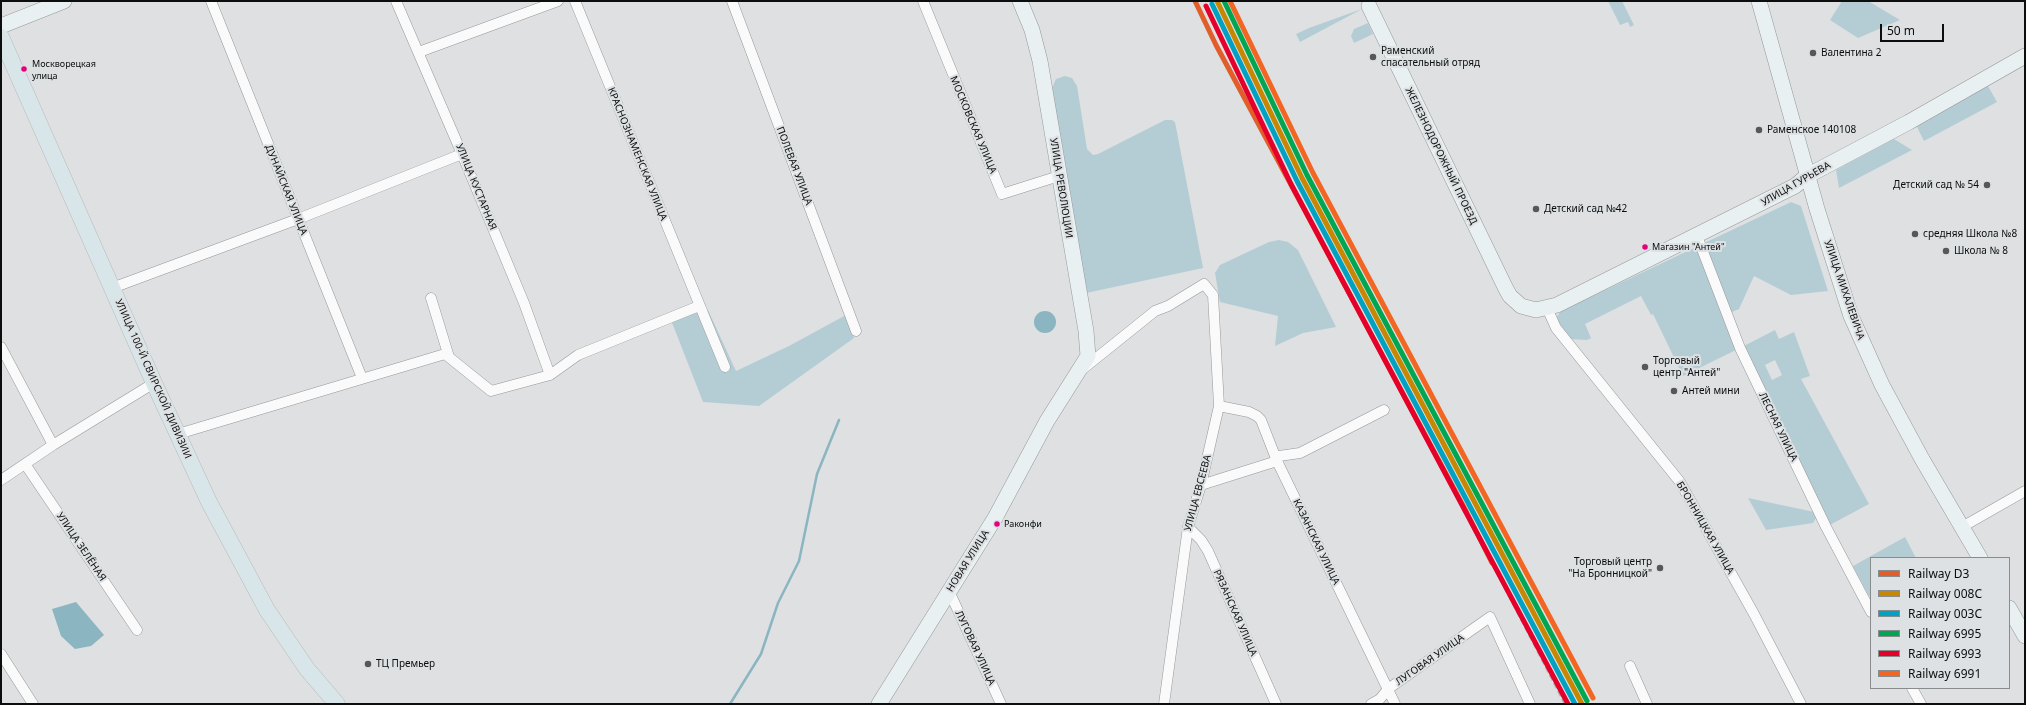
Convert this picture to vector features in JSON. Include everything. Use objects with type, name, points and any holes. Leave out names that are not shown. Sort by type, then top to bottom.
[{"type":"main road","name":"УЛИЦА 100-Й СВИРСКОЙ ДИВИЗИИ","points":[[1,36],[154,383],[209,502],[267,610],[306,669],[337,704]]},
{"type":"street","points":[[1,26],[64,1]]},
{"type":"street","name":"ДУНАЙСКАЯ УЛИЦА","points":[[211,1],[362,378]]},
{"type":"street","name":"УЛИЦА КУСТАРНАЯ","points":[[396,1],[419,52],[524,303],[550,375]]},
{"type":"street","points":[[419,52],[558,1]]},
{"type":"street","name":"КРАСНОЗНАМЕНСКАЯ УЛИЦА","points":[[575,1],[724,367]]},
{"type":"street","name":"ПОЛЕВАЯ УЛИЦА","points":[[732,1],[856,331]]},
{"type":"street","name":"МОСКОВСКАЯ УЛИЦА","points":[[923,1],[1002,194],[1059,176]]},
{"type":"street","name":"УЛИЦА РЕВОЛЮЦИИ","points":[[1020,1],[1032,30],[1039,55],[1088,346],[1088,356],[1076,374]]},
{"type":"street","name":"УЛИЦА МИХАЛЕВИЧА","points":[[1759,1],[1807,176],[1840,286],[1867,353],[1922,460],[1979,557]]},
{"type":"street","name":"ЖЕЛЕЗНОДОРОЖНЫЙ ПРОЕЗД","points":[[1369,6],[1506,289],[1517,303]]},
{"type":"street","name":"УЛИЦА ГУРЬЕВА","points":[[1517,303],[1533,310],[1547,308],[1697,236],[1795,186],[1807,176],[1909,122],[2025,56]]},
{"type":"street","points":[[112,288],[298,219],[462,154]]},
{"type":"street","name":"ЛЕСНАЯ УЛИЦА","points":[[1697,236],[1740,348],[1832,540],[1870,610]]},
{"type":"street","name":"УЛИЦА ЕВСЕЕВА","points":[[1076,374],[1155,311],[1168,306],[1204,284],[1213,295],[1218,406],[1201,485],[1188,527],[1164,704]]},
{"type":"street","points":[[431,298],[450,357]]},
{"type":"street","points":[[178,434],[445,354],[491,391],[550,375],[578,355],[699,306]]},
{"type":"street","name":"БРОННИЦКАЯ УЛИЦА","points":[[1547,308],[1556,328],[1680,482],[1754,614],[1800,704]]},
{"type":"street","points":[[1,347],[53,445]]},
{"type":"street","name":"НОВАЯ УЛИЦА","points":[[879,704],[995,518],[1046,421],[1076,374]]},
{"type":"street","points":[[1,480],[53,445],[154,383]]},
{"type":"street","name":"КАЗАНСКАЯ УЛИЦА","points":[[1218,406],[1249,412],[1257,416],[1266,428],[1277,461],[1394,704]]},
{"type":"street","points":[[1201,485],[1277,461],[1279,456],[1300,453],[1384,410]]},
{"type":"street","name":"УЛИЦА ЗЕЛЁНАЯ","points":[[25,464],[137,630]]},
{"type":"street","points":[[1962,527],[2025,491]]},
{"type":"street","name":"РЯЗАНСКАЯ УЛИЦА","points":[[1188,527],[1201,540],[1208,550],[1276,704]]},
{"type":"street","name":"ЛУГОВАЯ УЛИЦА","points":[[949,591],[1001,704]]},
{"type":"street","points":[[2010,610],[2025,636]]},
{"type":"street","name":"ЛУГОВАЯ УЛИЦА","points":[[1371,704],[1380,699],[1388,689],[1490,617],[1530,704]]},
{"type":"street","points":[[1,654],[33,704]]},
{"type":"street","points":[[1630,666],[1647,704]]},
{"type":"street","points":[[1913,689],[1921,704]]},
{"type":"shaded area","points":[[1608,1],[1622,1],[1634,25],[1630,27],[1628,22],[1620,25]]},
{"type":"shaded area","points":[[1842,1],[1868,1],[1900,20],[1858,38],[1830,20]]},
{"type":"shaded area","points":[[1362,9],[1300,42],[1296,34],[1309,28]]},
{"type":"shaded area","points":[[1368,23],[1373,34],[1354,43],[1351,36],[1354,29]]},
{"type":"shaded area","points":[[1065,76],[1072,78],[1077,86],[1087,149],[1093,155],[1098,154],[1165,120],[1172,120],[1175,122],[1203,268],[1086,293],[1052,88],[1056,79]]},
{"type":"shaded area","points":[[1988,86],[1997,102],[1924,141],[1916,125]]},
{"type":"shaded area","points":[[1894,139],[1912,150],[1839,188],[1836,170]]},
{"type":"shaded area","points":[[1791,202],[1801,206],[1828,291],[1791,295],[1754,276],[1739,309],[1727,314],[1740,348],[1683,376],[1653,314],[1651,315],[1641,296],[1585,324],[1591,338],[1587,340],[1570,339],[1556,318],[1561,311]]},
{"type":"shaded area","points":[[1279,240],[1288,242],[1298,250],[1336,327],[1303,333],[1275,346],[1278,316],[1220,302],[1215,273],[1220,265],[1269,242]]},
{"type":"shaded area","points":[[708,310],[736,371],[789,346],[846,315],[854,338],[759,406],[703,402],[671,320]]},
{"type":"shaded area","points":[[1041,311],[1049,311],[1056,318],[1056,326],[1049,333],[1041,333],[1034,326],[1034,318]]},
{"type":"shaded area","points":[[1775,330],[1779,339],[1794,332],[1810,376],[1801,379],[1869,504],[1826,527],[1740,348]],"holes":[[[1775,360],[1782,375],[1772,380],[1765,365]]]},
{"type":"shaded area","points":[[1748,498],[1819,513],[1813,523],[1766,530]]},
{"type":"shaded area","points":[[1905,537],[1915,557],[1870,557],[1869,596],[1853,566]]},
{"type":"shaded area","points":[[76,602],[104,635],[91,646],[75,649],[61,636],[52,609]]},
{"type":"waterway","points":[[730,704],[761,654],[778,603],[799,561],[817,474],[839,420]]},
{"type":"railway","points":[[1492,563],[1565,704]]},
{"type":"rail line","name":"D3","points":[[1195,1],[1216,45],[1466,511],[1492,563]]},
{"type":"rail line","name":"008С","points":[[1217,1],[1302,178],[1582,704]]},
{"type":"rail line","name":"6995","points":[[1224,1],[1307,175],[1587,701]]},
{"type":"rail line","name":"6991","points":[[1230,1],[1313,173],[1593,698]]},
{"type":"rail line","name":"003С","points":[[1212,4],[1297,181],[1575,704]]},
{"type":"rail line","name":"6993","points":[[1206,6],[1291,184],[1568,704]]},
{"type":"place","name":"Валентина 2","points":[[1813,53]]},
{"type":"place","name":"Раменский спасательный отряд","points":[[1373,57]]},
{"type":"place","name":"Москворецкая улица","points":[[24,69]]},
{"type":"place","name":"Раменское 140108","points":[[1759,130]]},
{"type":"place","name":"Детский сад № 54","points":[[1987,185]]},
{"type":"place","name":"Детский сад №42","points":[[1536,209]]},
{"type":"place","name":"средняя Школа №8","points":[[1915,234]]},
{"type":"place","name":"Магазин \"Антей\"","points":[[1645,247]]},
{"type":"place","name":"Школа № 8","points":[[1946,251]]},
{"type":"place","name":"Торговый центр \"Антей\"","points":[[1645,367]]},
{"type":"place","name":"Антей мини","points":[[1674,391]]},
{"type":"place","name":"Раконфи","points":[[997,524]]},
{"type":"place","name":"Торговый центр \"На Бронницкой\"","points":[[1660,568]]},
{"type":"place","name":"ТЦ Премьер","points":[[368,664]]}]
